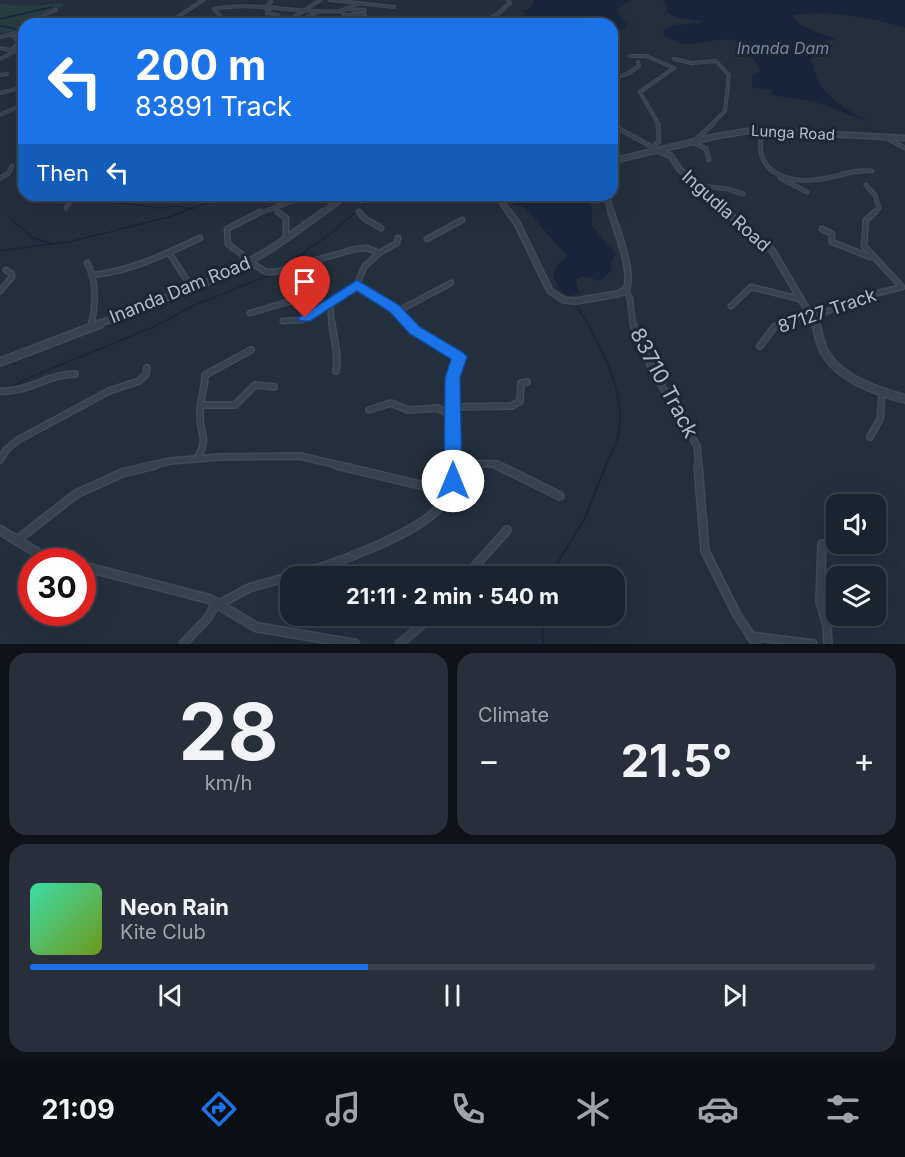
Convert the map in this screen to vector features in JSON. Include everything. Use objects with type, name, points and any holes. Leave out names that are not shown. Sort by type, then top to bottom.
[{"type":"street","points":[[176,18],[203,0]]},
{"type":"street","points":[[292,18],[320,0]]},
{"type":"street","points":[[330,0],[394,7]]},
{"type":"street","points":[[341,10],[369,0]]},
{"type":"street","points":[[489,18],[502,11],[510,3],[508,0]]},
{"type":"street","points":[[221,18],[214,8],[224,4],[257,2]]},
{"type":"street","points":[[264,2],[272,3],[265,8],[269,11],[267,13],[278,15],[275,18]]},
{"type":"street","points":[[278,3],[318,12],[363,7]]},
{"type":"street","points":[[40,18],[56,10]]},
{"type":"street","points":[[339,18],[365,12],[341,10]]},
{"type":"street","points":[[341,10],[347,15],[366,18]]},
{"type":"street","points":[[308,18],[318,12]]},
{"type":"street","points":[[0,37],[18,32]]},
{"type":"street","points":[[12,34],[18,42]]},
{"type":"street","points":[[10,51],[18,44]]},
{"type":"street","points":[[0,48],[18,52]]},
{"type":"street","points":[[0,58],[14,52]]},
{"type":"street","points":[[630,56],[646,56],[674,68],[667,77],[652,83],[640,92],[647,99],[649,108],[660,124],[659,141],[653,147]]},
{"type":"street","points":[[674,59],[692,63],[714,61],[729,75],[725,111],[703,134],[694,139],[706,149],[709,160]]},
{"type":"street","points":[[618,77],[632,72],[639,66],[638,62]]},
{"type":"street","points":[[0,75],[7,74]]},
{"type":"street","points":[[0,93],[18,88]]},
{"type":"street","points":[[0,115],[18,108]]},
{"type":"street","points":[[618,127],[659,151]]},
{"type":"street","points":[[760,129],[769,133],[761,139],[760,146],[766,168],[807,192]]},
{"type":"street","name":"Lunga Road","points":[[618,161],[694,141],[760,129],[832,136],[879,135],[905,138]]},
{"type":"street","points":[[879,135],[905,148]]},
{"type":"street","name":"Ingudla Road","points":[[659,151],[671,156],[680,170],[702,186],[731,217],[769,246],[811,314],[823,349],[831,362],[845,373],[882,394],[905,399]]},
{"type":"street","points":[[0,178],[9,173],[12,166]]},
{"type":"street","points":[[776,175],[815,180],[857,169],[872,171]]},
{"type":"street","points":[[866,185],[875,195],[879,208],[865,223],[864,243],[866,250],[875,260]]},
{"type":"street","points":[[702,186],[728,189],[743,194]]},
{"type":"street","points":[[66,208],[70,201]]},
{"type":"street","points":[[238,268],[243,256],[228,244],[227,228],[292,201]]},
{"type":"street","name":"Inanda Dam Road","points":[[0,362],[189,290],[238,268],[286,239],[338,201]]},
{"type":"street","points":[[500,201],[517,223],[547,287],[564,300],[576,301],[605,297],[626,290],[629,283],[626,262],[609,201]]},
{"type":"street","points":[[279,205],[279,212],[286,218],[286,239]]},
{"type":"street","points":[[359,212],[365,219],[381,228]]},
{"type":"street","points":[[427,239],[462,220]]},
{"type":"street","points":[[822,229],[832,234],[832,242],[875,260]]},
{"type":"street","points":[[93,275],[131,268],[200,238]]},
{"type":"street","points":[[283,321],[302,320],[357,285],[364,267],[379,253],[397,243],[398,238]]},
{"type":"street","points":[[250,262],[268,272],[290,269],[355,249],[367,248],[379,253]]},
{"type":"street","points":[[166,253],[170,254],[172,263],[183,272],[189,290]]},
{"type":"street","name":"87127 Track","points":[[760,346],[774,327],[801,316],[823,313],[862,297],[902,287],[875,260]]},
{"type":"street","points":[[87,263],[93,275],[94,315],[91,326]]},
{"type":"street","points":[[250,313],[298,299],[299,293],[291,288],[300,277],[290,269]]},
{"type":"street","points":[[0,291],[12,277],[12,274],[6,270]]},
{"type":"street","points":[[398,311],[451,283]]},
{"type":"street","points":[[327,566],[392,538],[424,519],[448,495],[453,475],[452,378],[459,357],[415,331],[398,311],[357,285]]},
{"type":"street","points":[[731,306],[751,287],[800,299]]},
{"type":"street","name":"83710 Track","points":[[626,290],[630,299],[630,320],[653,371],[697,446],[705,551],[756,644]]},
{"type":"street","points":[[330,303],[336,345],[335,354],[338,361],[336,371]]},
{"type":"street","points":[[197,459],[205,444],[200,419],[205,392],[205,374],[251,350]]},
{"type":"street","points":[[0,460],[7,449],[18,440],[110,390],[139,381],[146,374],[147,368]]},
{"type":"street","points":[[0,391],[17,390],[63,374],[75,374]]},
{"type":"street","points":[[453,407],[505,407],[516,404],[520,401],[520,384],[528,382]]},
{"type":"street","points":[[201,405],[235,405],[255,385],[273,387]]},
{"type":"street","points":[[870,437],[880,419],[882,394]]},
{"type":"street","points":[[369,410],[391,404],[408,410],[438,408],[452,416]]},
{"type":"street","points":[[16,540],[76,494],[112,477],[149,464],[197,459],[300,456],[433,488],[448,495]]},
{"type":"street","points":[[453,475],[460,464],[490,462],[552,490],[560,496]]},
{"type":"street","points":[[0,530],[29,548]]},
{"type":"street","points":[[475,566],[507,530]]},
{"type":"street","points":[[822,544],[820,601],[827,627],[828,644]]},
{"type":"street","points":[[96,570],[219,603],[256,627],[308,641],[355,644]]},
{"type":"street","points":[[183,644],[219,603],[249,588],[280,579]]},
{"type":"street","points":[[399,644],[406,636],[425,626]]},
{"type":"street","points":[[750,636],[813,644]]},
{"type":"green space","points":[[62,3],[64,6],[41,14],[39,18],[18,18],[18,32],[0,33],[0,4],[34,6]]},
{"type":"water","points":[[533,0],[632,0],[616,10],[627,25],[621,30],[618,30],[618,18],[522,18],[525,15],[523,10],[528,10],[534,4]]},
{"type":"water","name":"Inanda Dam","points":[[662,0],[905,0],[905,28],[864,18],[833,14],[792,16],[800,25],[837,39],[816,44],[810,63],[813,64],[820,83],[833,98],[849,111],[868,121],[824,105],[771,94],[772,90],[752,87],[752,75],[761,71],[752,56],[751,47],[737,40],[688,44],[665,37],[663,31],[671,26],[702,22],[671,15],[667,12],[667,5]]},
{"type":"water","points":[[509,201],[589,201],[592,209],[592,226],[613,249],[615,255],[611,263],[612,269],[601,280],[582,276],[576,279],[579,293],[569,297],[560,289],[553,277],[556,268],[567,256],[524,207],[514,205]]},
{"type":"waterway","points":[[0,19],[52,7]]},
{"type":"waterway","points":[[0,26],[18,31]]},
{"type":"waterway","points":[[104,201],[160,208],[177,206],[191,209]]},
{"type":"waterway","points":[[191,209],[218,201]]},
{"type":"waterway","points":[[279,270],[330,234],[369,201]]},
{"type":"waterway","points":[[52,244],[73,241],[169,217],[191,209]]},
{"type":"waterway","points":[[11,219],[33,238],[52,244]]},
{"type":"waterway","points":[[0,251],[52,244]]},
{"type":"waterway","points":[[11,388],[24,380],[153,327],[195,305],[272,274]]},
{"type":"waterway","points":[[576,304],[602,350],[619,401],[618,436],[606,466]]},
{"type":"waterway","points":[[555,566],[584,520],[606,465]]},
{"type":"waterway","points":[[542,626],[543,644]]},
{"type":"route","points":[[305,318],[357,285],[394,309],[415,331],[438,342],[459,357],[452,378],[454,396],[453,481]]}]
